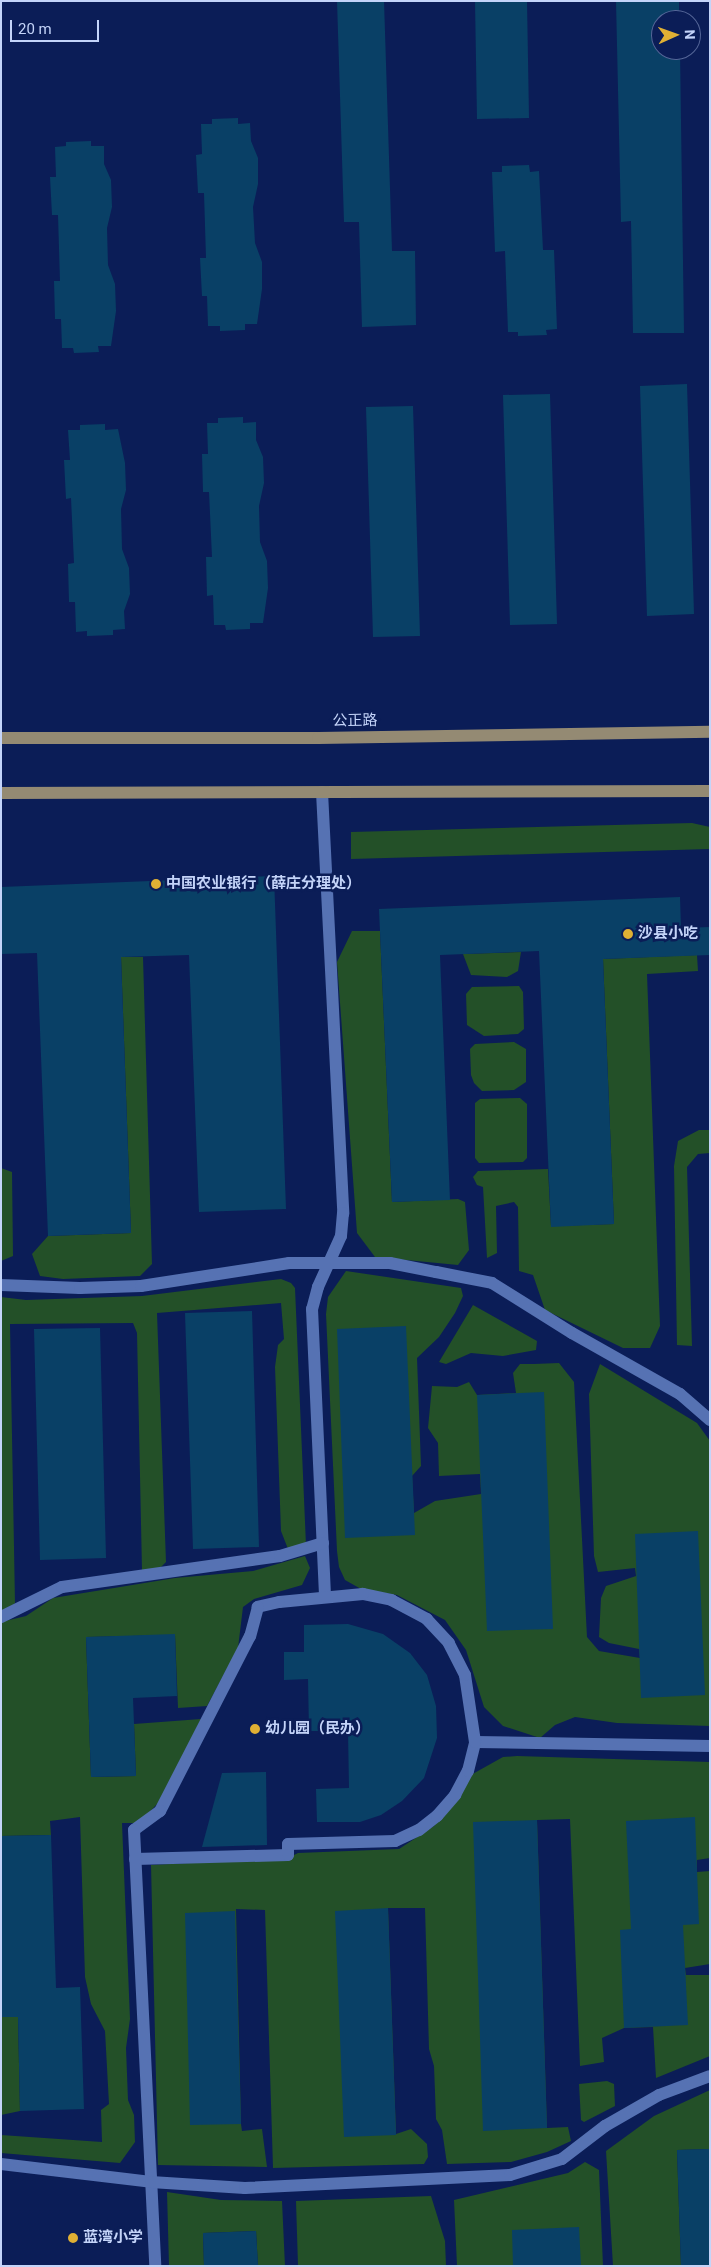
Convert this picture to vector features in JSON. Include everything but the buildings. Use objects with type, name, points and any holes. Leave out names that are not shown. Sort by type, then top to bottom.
[{"type":"main road","name":"公正路","points":[[1,738],[318,738],[710,732]]},
{"type":"main road","points":[[1,793],[710,790]]},
{"type":"street","points":[[322,792],[343,1213],[341,1236],[312,1310],[325,1597]]},
{"type":"street","points":[[1,1285],[80,1288],[140,1286],[289,1263],[390,1263],[492,1283],[572,1333],[680,1394],[710,1420]]},
{"type":"street","points":[[1,1617],[62,1587],[280,1556],[323,1543]]},
{"type":"street","points":[[135,1859],[288,1855],[288,1844],[395,1840],[419,1830],[437,1816],[455,1795],[468,1771],[475,1742],[466,1675],[449,1643],[427,1619],[392,1600],[363,1594],[325,1597],[258,1607],[250,1636],[160,1812],[134,1830],[135,1859],[155,2266]]},
{"type":"street","points":[[475,1742],[710,1746]]},
{"type":"street","points":[[1,2164],[151,2182],[245,2188],[510,2175],[562,2159],[605,2126],[659,2095],[710,2076]]},
{"type":"green space","points":[[692,823],[710,827],[710,849],[351,859],[351,832]]},
{"type":"green space","points":[[352,931],[380,931],[392,1202],[458,1199],[465,1202],[469,1250],[458,1265],[375,1257],[357,1233],[337,962]]},
{"type":"green space","points":[[521,952],[518,971],[507,977],[471,975],[463,954]]},
{"type":"green space","points":[[697,955],[698,971],[647,974],[660,1326],[650,1348],[623,1348],[545,1310],[533,1275],[519,1271],[518,1207],[514,1202],[496,1206],[497,1253],[487,1258],[483,1187],[477,1185],[473,1177],[478,1171],[548,1169],[551,1226],[614,1224],[603,959]]},
{"type":"green space","points":[[121,957],[143,957],[152,1264],[140,1276],[63,1279],[40,1276],[32,1254],[48,1236],[131,1233]]},
{"type":"green space","points":[[519,986],[523,992],[524,1029],[518,1034],[484,1036],[467,1025],[466,994],[472,987]]},
{"type":"green space","points":[[514,1042],[526,1049],[526,1082],[514,1090],[482,1091],[474,1083],[471,1075],[470,1049],[475,1044]]},
{"type":"green space","points":[[520,1098],[527,1104],[527,1158],[523,1162],[479,1163],[475,1158],[475,1103],[480,1099]]},
{"type":"green space","points":[[699,1130],[710,1130],[710,1153],[698,1154],[687,1167],[692,1346],[677,1345],[674,1166],[678,1141]]},
{"type":"green space","points":[[1,1168],[12,1172],[13,1256],[1,1261]]},
{"type":"green space","points":[[346,1271],[461,1288],[463,1296],[455,1313],[439,1337],[417,1358],[421,1466],[412,1476],[414,1513],[435,1501],[481,1494],[480,1474],[439,1476],[438,1443],[428,1428],[432,1386],[457,1387],[469,1382],[477,1395],[516,1393],[513,1373],[520,1364],[559,1363],[574,1382],[587,1637],[599,1651],[640,1658],[639,1649],[609,1643],[599,1637],[601,1598],[606,1586],[636,1576],[635,1568],[598,1572],[594,1556],[589,1394],[600,1364],[697,1423],[710,1441],[710,1726],[617,1723],[575,1717],[555,1725],[540,1738],[503,1726],[484,1707],[466,1650],[445,1620],[397,1595],[361,1589],[345,1580],[339,1567],[337,1551],[326,1314],[328,1297]]},
{"type":"green space","points":[[281,1279],[291,1283],[295,1288],[306,1545],[288,1549],[281,1531],[275,1367],[278,1345],[284,1339],[281,1303],[157,1313],[166,1562],[158,1570],[142,1571],[137,1333],[133,1323],[10,1324],[15,1603],[1,1615],[1,1297],[26,1300],[142,1296]]},
{"type":"green space","points":[[473,1305],[537,1341],[536,1350],[503,1356],[471,1353],[446,1364],[439,1362]]},
{"type":"green space","points":[[305,1556],[310,1568],[302,1585],[254,1599],[243,1607],[238,1648],[207,1706],[178,1708],[175,1635],[86,1637],[91,1777],[136,1776],[134,1724],[201,1719],[159,1802],[139,1823],[122,1823],[130,2019],[126,2048],[128,2100],[134,2115],[135,2142],[120,2163],[1,2153],[1,2135],[102,2142],[101,2110],[109,2104],[105,2031],[91,2004],[85,1977],[80,1817],[50,1821],[51,1835],[1,1836],[1,1622],[26,1616],[53,1598],[175,1578],[253,1571]]},
{"type":"green space","points":[[503,1757],[710,1762],[710,1858],[697,1860],[697,1872],[710,1871],[710,1964],[685,1968],[686,1975],[710,1975],[710,2056],[656,2078],[653,2027],[624,2028],[602,2038],[604,2062],[580,2066],[570,1819],[537,1820],[547,2128],[568,2127],[571,2141],[547,2152],[511,2162],[447,2164],[442,2130],[436,2119],[434,2066],[429,2049],[425,1908],[388,1908],[396,2134],[411,2129],[427,2144],[428,2157],[424,2164],[273,2168],[265,1910],[236,1909],[241,2124],[242,2131],[262,2129],[267,2167],[158,2165],[151,1865],[288,1858],[298,1853],[399,1849],[434,1826],[469,1776]]},
{"type":"green space","points":[[1,2017],[18,2017],[20,2111],[1,2115]]},
{"type":"green space","points":[[607,2081],[614,2084],[615,2106],[584,2122],[581,2120],[579,2084]]},
{"type":"green space","points":[[710,2090],[710,2149],[677,2150],[681,2266],[613,2266],[606,2151],[654,2116]]},
{"type":"green space","points":[[585,2162],[599,2170],[603,2266],[457,2266],[454,2200],[568,2173]]},
{"type":"green space","points":[[167,2192],[221,2200],[282,2201],[285,2266],[258,2266],[256,2231],[203,2233],[204,2266],[169,2266]]},
{"type":"green space","points":[[431,2196],[445,2241],[446,2266],[298,2266],[296,2201]]},
{"type":"place","name":"中国农业银行（薛庄分理处）","points":[[156,884]]},
{"type":"place","name":"沙县小吃","points":[[628,934]]},
{"type":"place","name":"幼儿园（民办）","points":[[255,1729]]},
{"type":"place","name":"蓝湾小学","points":[[73,2238]]}]
